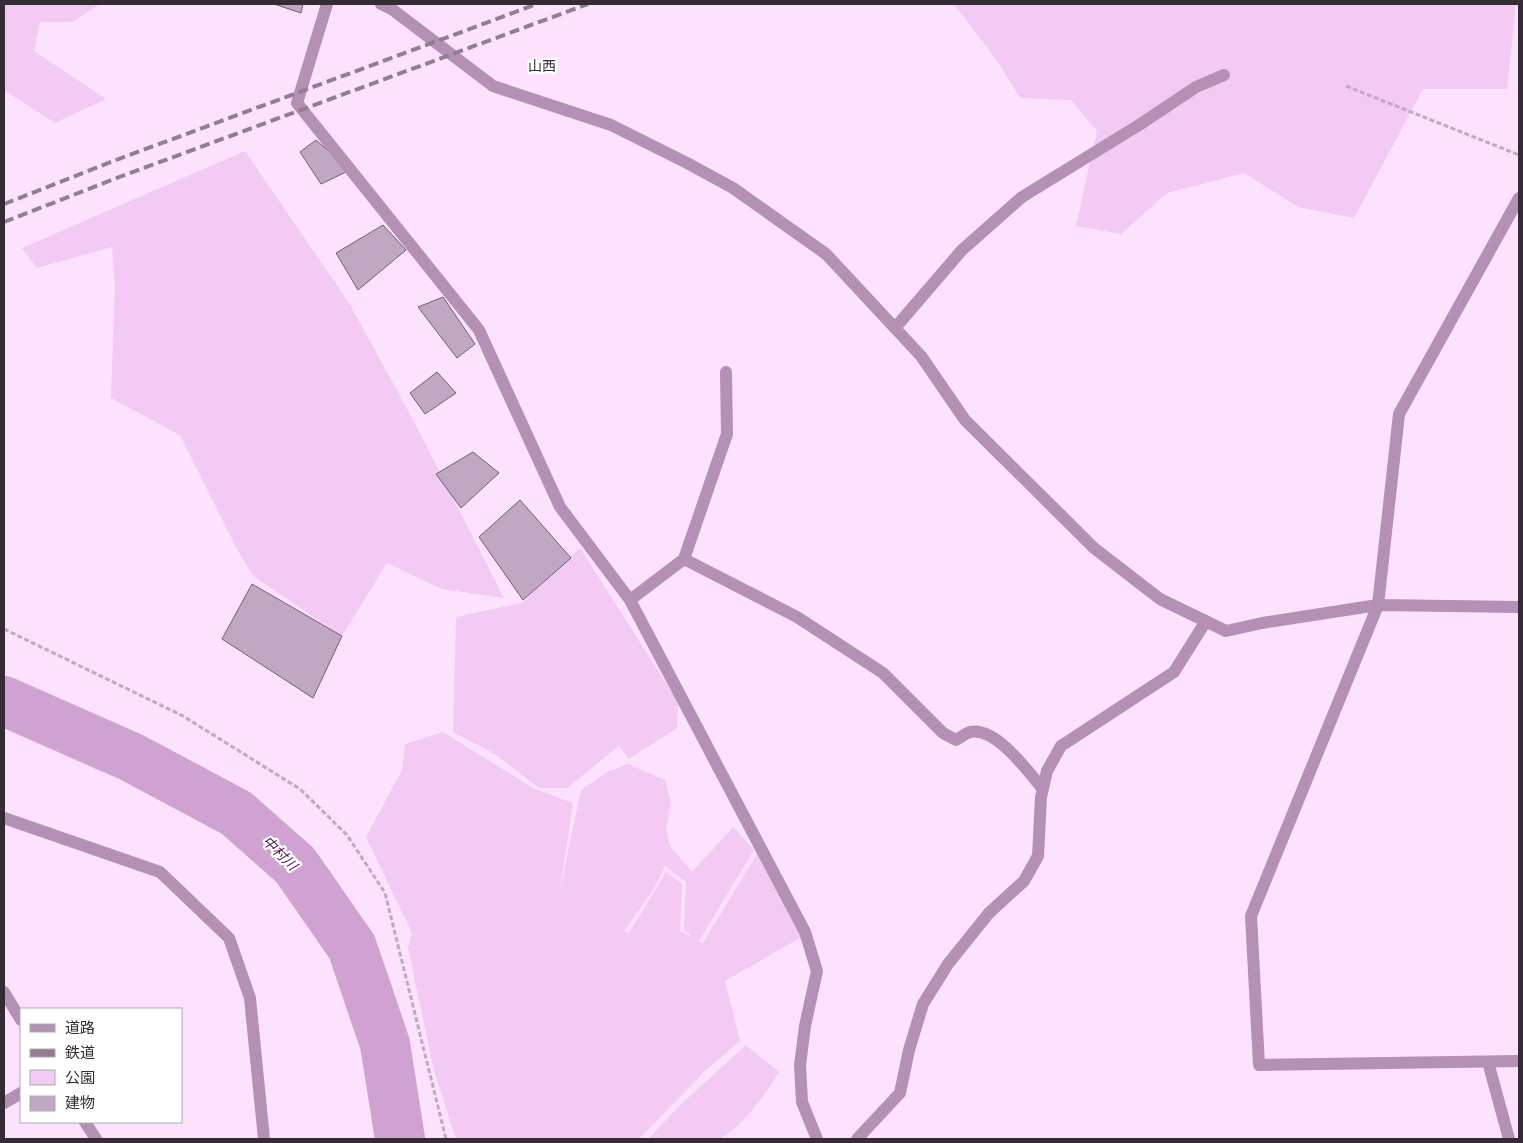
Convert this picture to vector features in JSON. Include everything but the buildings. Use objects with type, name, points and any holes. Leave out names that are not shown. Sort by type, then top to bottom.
[{"type":"street","points":[[327,4],[297,103],[479,330],[560,507],[630,600],[805,932],[817,971],[802,1056],[802,1102],[817,1139]]},
{"type":"street","points":[[381,4],[394,10],[493,86],[611,125],[733,188],[826,254],[921,356],[965,420],[1094,548],[1160,599],[1226,631],[1262,623],[1378,605],[1519,607]]},
{"type":"street","points":[[895,328],[962,250],[1022,197],[1139,125],[1196,87],[1224,75]]},
{"type":"street","points":[[1519,198],[1399,414],[1378,605],[1251,916],[1259,1065],[1519,1062]]},
{"type":"street","points":[[630,600],[684,559],[727,434],[726,372]]},
{"type":"street","points":[[684,559],[797,617],[883,673],[943,733],[956,740],[970,732],[986,734],[1008,748],[1043,789]]},
{"type":"street","points":[[857,1139],[900,1093],[909,1050],[923,1004],[948,964],[989,913],[1024,881],[1038,856],[1043,789],[1047,771],[1062,746],[1174,672],[1206,621]]},
{"type":"street","points":[[4,818],[160,872],[229,938],[250,998],[264,1139]]},
{"type":"street","points":[[4,992],[20,1018]]},
{"type":"street","points":[[1488,1062],[1510,1139]]},
{"type":"street","points":[[4,1103],[20,1094]]},
{"type":"street","points":[[85,1123],[96,1139]]},
{"type":"path","points":[[1346,86],[1519,155]]},
{"type":"path","points":[[4,629],[183,716],[300,788],[347,835],[386,893],[446,1139]]},
{"type":"green space","points":[[4,4],[100,4],[72,22],[40,22],[34,51],[106,99],[55,123],[4,90]]},
{"type":"green space","points":[[954,4],[1516,4],[1507,89],[1423,89],[1354,218],[1298,207],[1244,173],[1167,193],[1121,234],[1076,226],[1097,131],[1071,100],[1020,98],[998,62]]},
{"type":"green space","points":[[245,151],[349,303],[411,416],[504,598],[442,589],[387,563],[342,636],[253,576],[238,551],[180,435],[111,398],[115,285],[112,247],[37,268],[22,248]]},
{"type":"green space","points":[[580,548],[678,702],[677,728],[629,759],[619,746],[567,788],[539,788],[495,754],[453,732],[456,617],[522,603]]},
{"type":"green space","points":[[443,732],[533,788],[573,803],[560,890],[581,790],[607,772],[628,764],[665,780],[671,802],[666,830],[670,846],[692,872],[733,827],[754,850],[699,941],[703,943],[758,852],[802,937],[725,981],[740,1041],[704,1072],[639,1139],[456,1139],[434,1071],[408,948],[412,933],[366,837],[402,770],[405,744]],"holes":[[[665,866],[686,882],[684,930],[693,938],[680,931],[682,884],[666,872],[629,933],[624,931],[655,887]]]},
{"type":"green space","points":[[746,1045],[779,1072],[761,1099],[738,1126],[730,1133],[716,1139],[698,1141],[648,1139],[680,1105]]},
{"type":"waterway","name":"中村川","points":[[4,701],[131,757],[236,813],[295,865],[352,947],[385,1044],[400,1139]]},
{"type":"railway","points":[[4,204],[116,160],[537,4]]},
{"type":"railway","points":[[4,222],[122,176],[588,4]]},
{"type":"district","name":"山西","points":[[542,66]]}]
